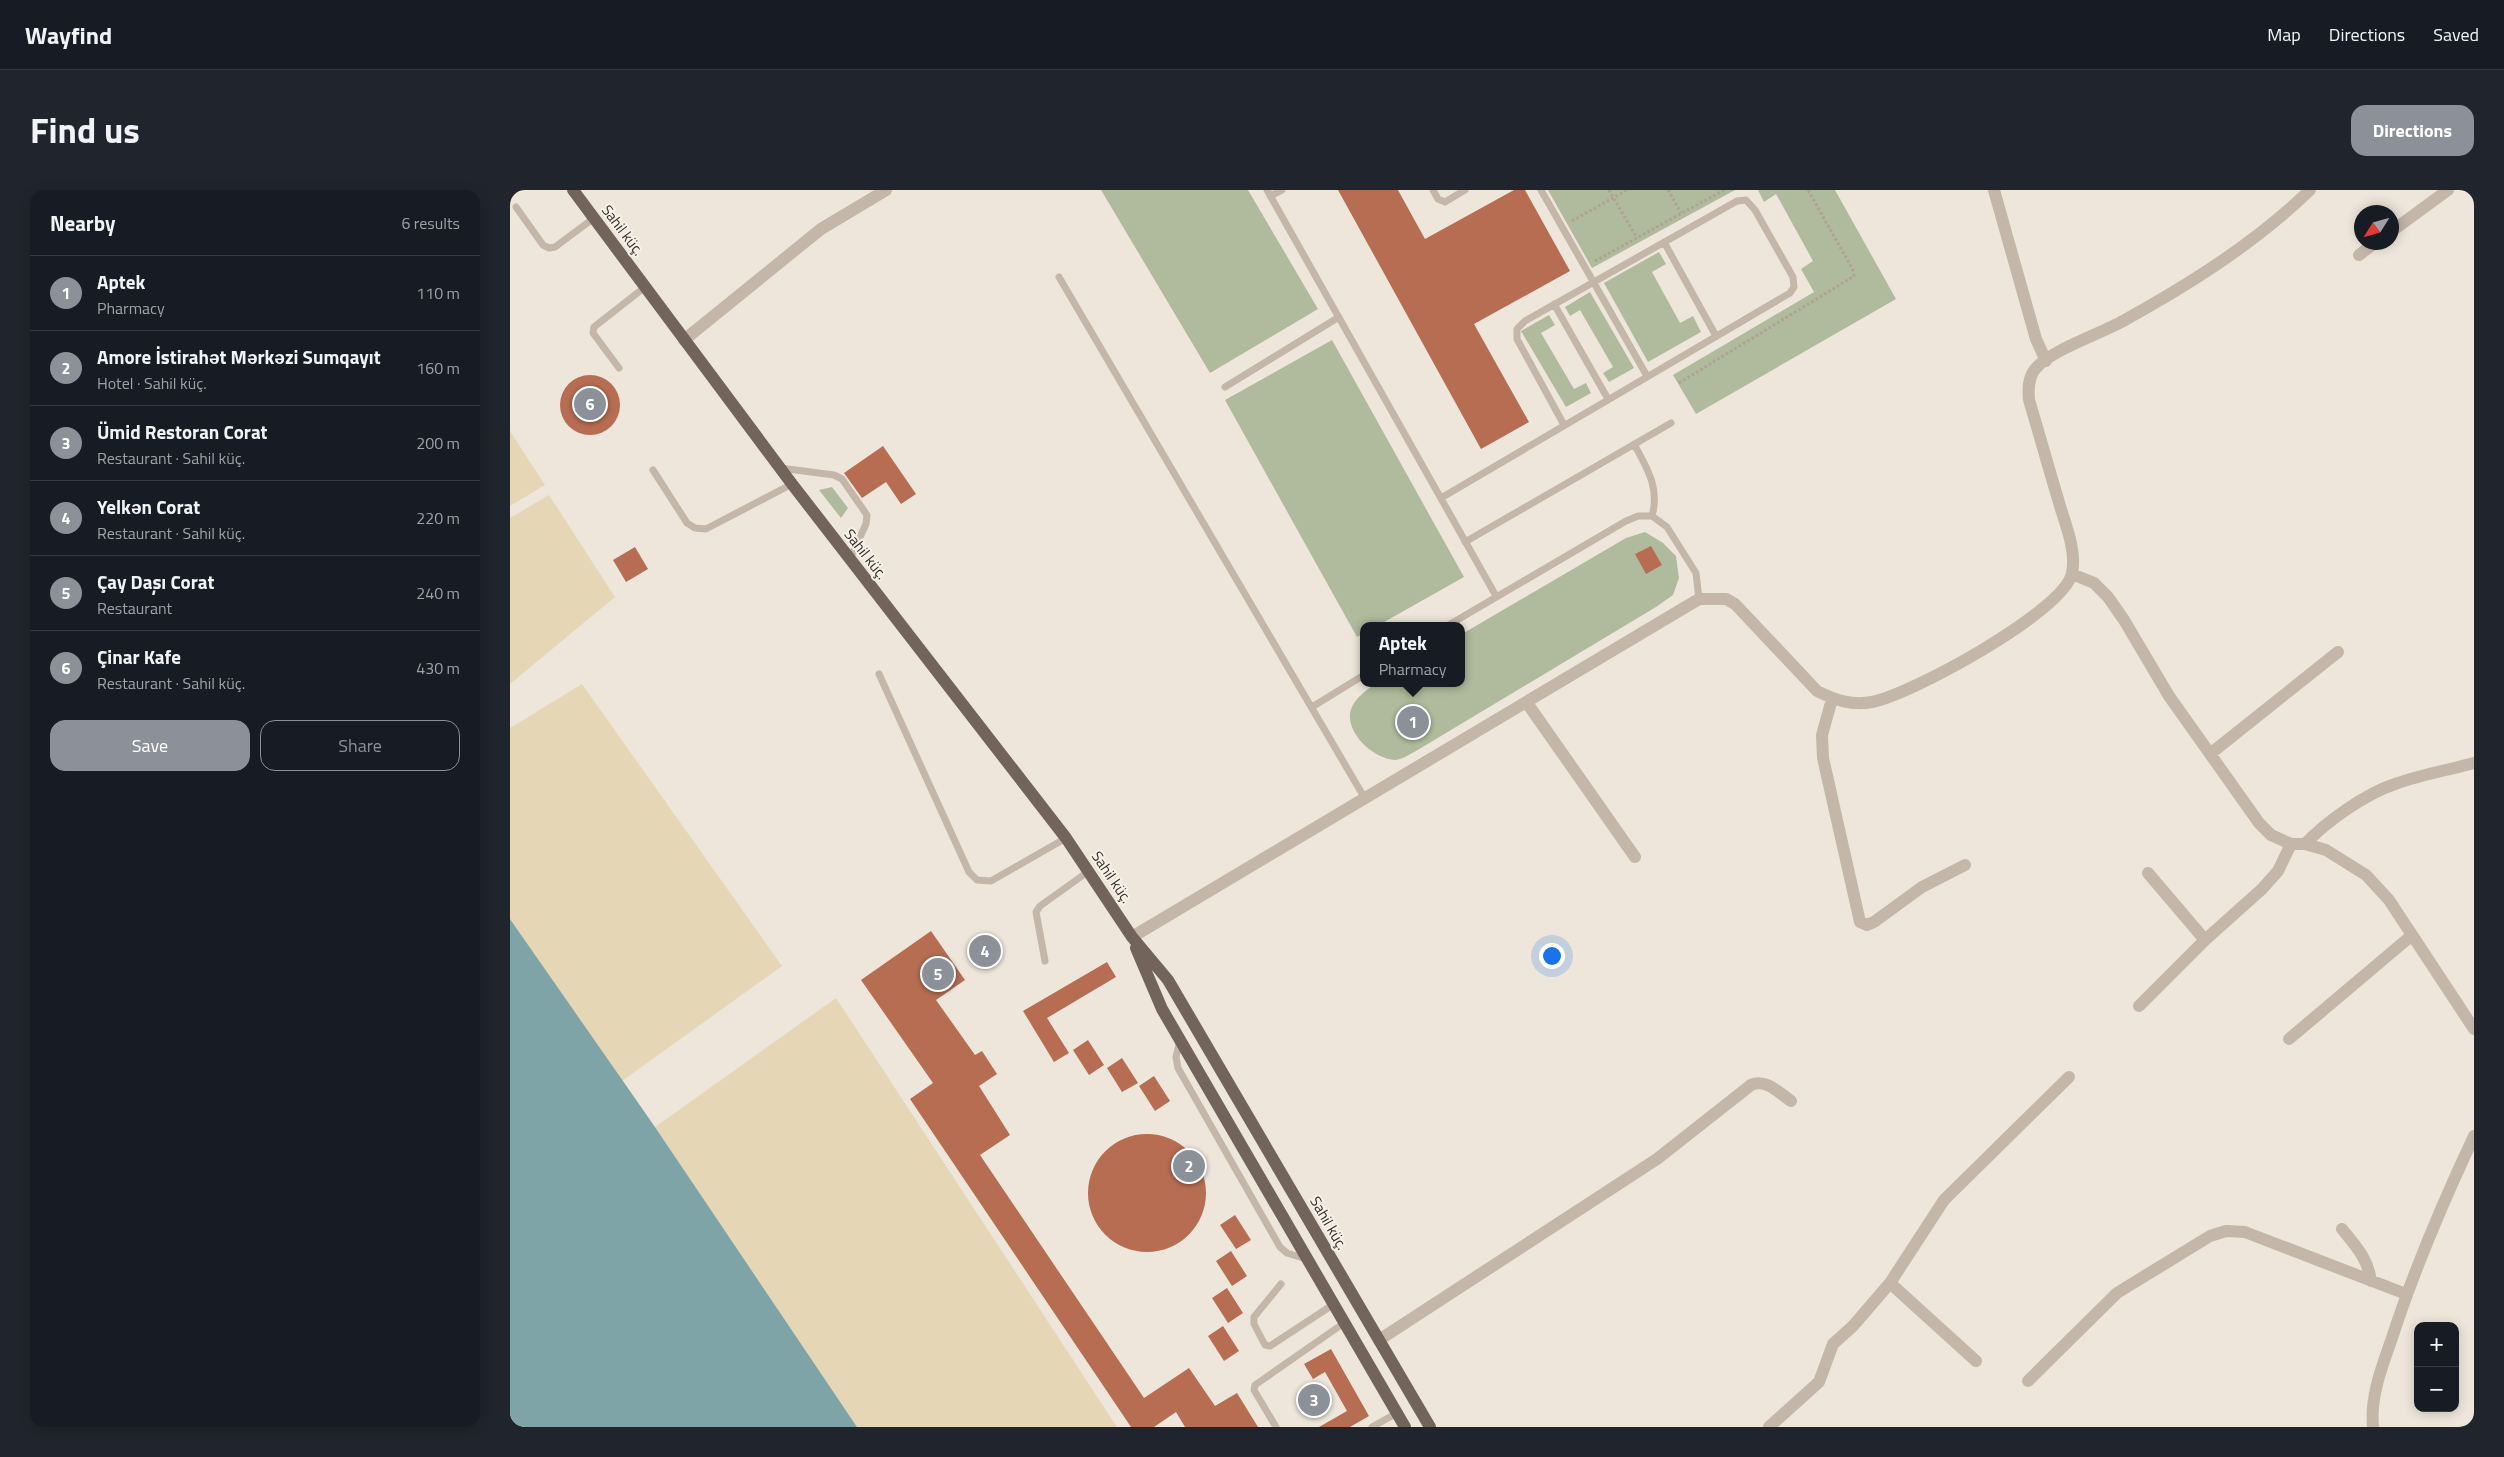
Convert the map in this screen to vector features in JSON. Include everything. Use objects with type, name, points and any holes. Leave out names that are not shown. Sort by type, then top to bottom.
[{"type":"main road","name":"Sahil küç.","points":[[574,190],[792,484],[1066,838],[1132,937],[1176,992],[1430,1427]]},
{"type":"main road","name":"Sahil küç.","points":[[1132,937],[1152,988],[1180,1039],[1405,1427]]},
{"type":"street","points":[[684,340],[821,229],[886,190]]},
{"type":"street","points":[[1994,190],[2036,340],[2046,361]]},
{"type":"street","points":[[1132,937],[1699,599],[1726,599],[1736,604],[1763,631],[1806,680],[1832,699],[1846,702],[1871,702],[1905,691],[2029,620],[2058,596],[2068,584],[2072,574],[2071,545],[2029,400],[2028,387],[2036,368],[2148,307],[2209,269],[2268,228],[2310,190]]},
{"type":"street","points":[[2399,226],[2448,190]]},
{"type":"street","points":[[2359,255],[2366,250]]},
{"type":"street","points":[[2072,574],[2094,584],[2108,597],[2124,620],[2169,696],[2260,823],[2271,834],[2291,844],[2305,844],[2326,850],[2366,875],[2389,900],[2474,1029]]},
{"type":"street","points":[[2210,754],[2338,652]]},
{"type":"street","points":[[1832,699],[1822,735],[1824,758],[1860,922],[1867,925],[1874,922],[1922,887],[1966,865]]},
{"type":"street","points":[[1527,703],[1635,858]]},
{"type":"street","points":[[2305,844],[2324,826],[2373,794],[2394,784],[2474,763]]},
{"type":"street","points":[[2139,1006],[2278,871],[2291,844]]},
{"type":"street","points":[[2148,873],[2205,940]]},
{"type":"street","points":[[2288,1039],[2411,936]]},
{"type":"street","points":[[1769,1427],[1819,1382],[1833,1344],[1852,1326],[1890,1283],[1944,1200],[2069,1077]]},
{"type":"street","points":[[1379,1340],[1658,1159],[1751,1085],[1758,1082],[1766,1083],[1791,1101]]},
{"type":"street","points":[[2373,1427],[2373,1400],[2406,1294],[2435,1218],[2474,1136]]},
{"type":"street","points":[[2342,1229],[2362,1254],[2369,1269],[2371,1281]]},
{"type":"street","points":[[2028,1381],[2118,1293],[2210,1236],[2226,1231],[2245,1232],[2406,1294]]},
{"type":"street","points":[[1890,1283],[1976,1361]]},
{"type":"lane","points":[[1282,190],[1268,193],[1496,596]]},
{"type":"lane","points":[[1433,190],[1438,199],[1445,202],[1465,190]]},
{"type":"lane","points":[[1541,190],[1648,376]]},
{"type":"lane","points":[[1441,498],[1790,292],[1794,287],[1792,277],[1755,210],[1746,200],[1737,201],[1554,304],[1525,321],[1518,329],[1517,339],[1564,425]]},
{"type":"lane","points":[[516,207],[543,244],[549,248],[555,247],[594,218]]},
{"type":"lane","points":[[1664,242],[1716,336]]},
{"type":"lane","points":[[1059,277],[1364,797]]},
{"type":"lane","points":[[619,368],[593,333],[594,327],[645,287]]},
{"type":"lane","points":[[1554,304],[1608,399]]},
{"type":"lane","points":[[1225,387],[1338,317]]},
{"type":"lane","points":[[1465,542],[1671,423]]},
{"type":"lane","points":[[1634,444],[1655,488],[1655,505],[1652,516]]},
{"type":"lane","points":[[780,468],[834,475],[842,479],[867,515],[866,524],[850,560]]},
{"type":"lane","points":[[653,470],[687,523],[695,528],[706,529],[792,484]]},
{"type":"lane","points":[[1454,622],[1626,521],[1638,516],[1652,516],[1667,527],[1696,573],[1699,584],[1699,599]]},
{"type":"lane","points":[[879,674],[969,872],[977,880],[992,881],[1066,838]]},
{"type":"lane","points":[[1312,707],[1360,678]]},
{"type":"lane","points":[[1045,961],[1036,912],[1040,906],[1089,871]]},
{"type":"lane","points":[[1180,1039],[1176,1058],[1178,1068],[1280,1247],[1287,1253],[1308,1260]]},
{"type":"lane","points":[[1280,1284],[1254,1317],[1254,1324],[1265,1345],[1270,1346],[1334,1304]]},
{"type":"lane","points":[[1276,1427],[1254,1390],[1254,1385],[1344,1323]]},
{"type":"lane","points":[[1372,1427],[1397,1413]]},
{"type":"path","points":[[1609,190],[1637,238]]},
{"type":"path","points":[[1572,221],[1627,190]]},
{"type":"path","points":[[1668,190],[1681,214]]},
{"type":"path","points":[[1590,264],[1724,190]]},
{"type":"green space","points":[[1101,190],[1248,190],[1318,309],[1210,373]]},
{"type":"green space","points":[[1548,190],[1735,190],[1592,268]]},
{"type":"green space","points":[[1758,190],[1835,190],[1896,299],[1696,414],[1673,375],[1814,292],[1801,269],[1813,261],[1776,194],[1764,202]]},
{"type":"green space","points":[[1659,252],[1666,264],[1652,272],[1680,323],[1693,316],[1701,332],[1648,362],[1604,283]]},
{"type":"green space","points":[[1590,292],[1634,368],[1609,382],[1603,373],[1613,367],[1580,310],[1570,316],[1565,307]]},
{"type":"green space","points":[[1549,315],[1555,325],[1541,333],[1574,389],[1586,383],[1591,393],[1566,407],[1521,331]]},
{"type":"green space","points":[[1332,340],[1464,577],[1384,622],[1360,622],[1360,635],[1357,637],[1225,400]]},
{"type":"green space","points":[[832,487],[848,508],[841,518],[819,490]]},
{"type":"green space","points":[[1645,532],[1663,543],[1676,556],[1679,578],[1673,595],[1403,758],[1387,759],[1371,751],[1358,738],[1351,722],[1351,709],[1360,696],[1368,689],[1371,687],[1465,687],[1465,632],[1626,538]]},
{"type":"sand","points":[[510,431],[545,485],[510,506]]},
{"type":"sand","points":[[549,495],[615,597],[510,684],[510,518]]},
{"type":"sand","points":[[582,684],[782,966],[622,1081],[510,919],[510,728]]},
{"type":"sand","points":[[836,998],[1117,1427],[857,1427],[655,1127]]},
{"type":"water","points":[[510,919],[655,1127],[857,1427],[510,1427]]},
{"type":"building","points":[[1338,190],[1398,190],[1425,239],[1514,190],[1525,190],[1570,271],[1474,324],[1529,422],[1481,449]]},
{"type":"building","points":[[590,375],[607,380],[615,388],[620,405],[615,422],[607,430],[590,435],[573,430],[565,422],[560,405],[565,388],[573,380]]},
{"type":"building","points":[[883,446],[916,494],[901,504],[886,482],[862,498],[844,473]]},
{"type":"building","points":[[1651,546],[1662,565],[1646,574],[1635,554]]},
{"type":"building","points":[[635,547],[648,569],[626,582],[613,560]]},
{"type":"building","points":[[1413,709],[1425,727],[1414,735],[1401,717]]},
{"type":"building","points":[[931,931],[965,980],[936,1000],[975,1055],[982,1051],[997,1074],[979,1086],[1010,1135],[980,1155],[1144,1398],[1189,1368],[1215,1406],[1237,1393],[1258,1427],[1185,1427],[1176,1412],[1154,1427],[1131,1427],[910,1099],[933,1083],[861,980]]},
{"type":"building","points":[[1107,962],[1116,977],[1047,1018],[1069,1053],[1054,1062],[1023,1011]]},
{"type":"building","points":[[1088,1040],[1104,1065],[1089,1075],[1073,1050]]},
{"type":"building","points":[[1122,1058],[1138,1083],[1122,1092],[1107,1068]]},
{"type":"building","points":[[1154,1076],[1170,1101],[1155,1111],[1139,1086]]},
{"type":"building","points":[[1147,1134],[1170,1138],[1189,1151],[1202,1170],[1206,1193],[1202,1216],[1189,1235],[1170,1248],[1147,1252],[1124,1248],[1105,1235],[1092,1216],[1088,1193],[1092,1170],[1105,1151],[1124,1138]]},
{"type":"building","points":[[1235,1215],[1251,1240],[1236,1249],[1220,1225]]},
{"type":"building","points":[[1231,1251],[1247,1276],[1232,1286],[1216,1261]]},
{"type":"building","points":[[1227,1288],[1243,1313],[1228,1323],[1212,1298]]},
{"type":"building","points":[[1223,1326],[1239,1351],[1224,1361],[1208,1336]]},
{"type":"building","points":[[1331,1349],[1369,1416],[1350,1427],[1319,1427],[1347,1411],[1325,1372],[1313,1379],[1304,1364]]},
{"type":"place","name":"Çinar Kafe","points":[[590,404]]},
{"type":"place","name":"Aptek","points":[[1413,722]]},
{"type":"place","name":"Yelkən Corat","points":[[985,951]]},
{"type":"place","name":"Çay Daşı Corat","points":[[938,974]]},
{"type":"place","name":"Amore İstirahət Mərkəzi Sumqayıt","points":[[1189,1166]]},
{"type":"place","name":"Ümid Restoran Corat","points":[[1314,1400]]}]
